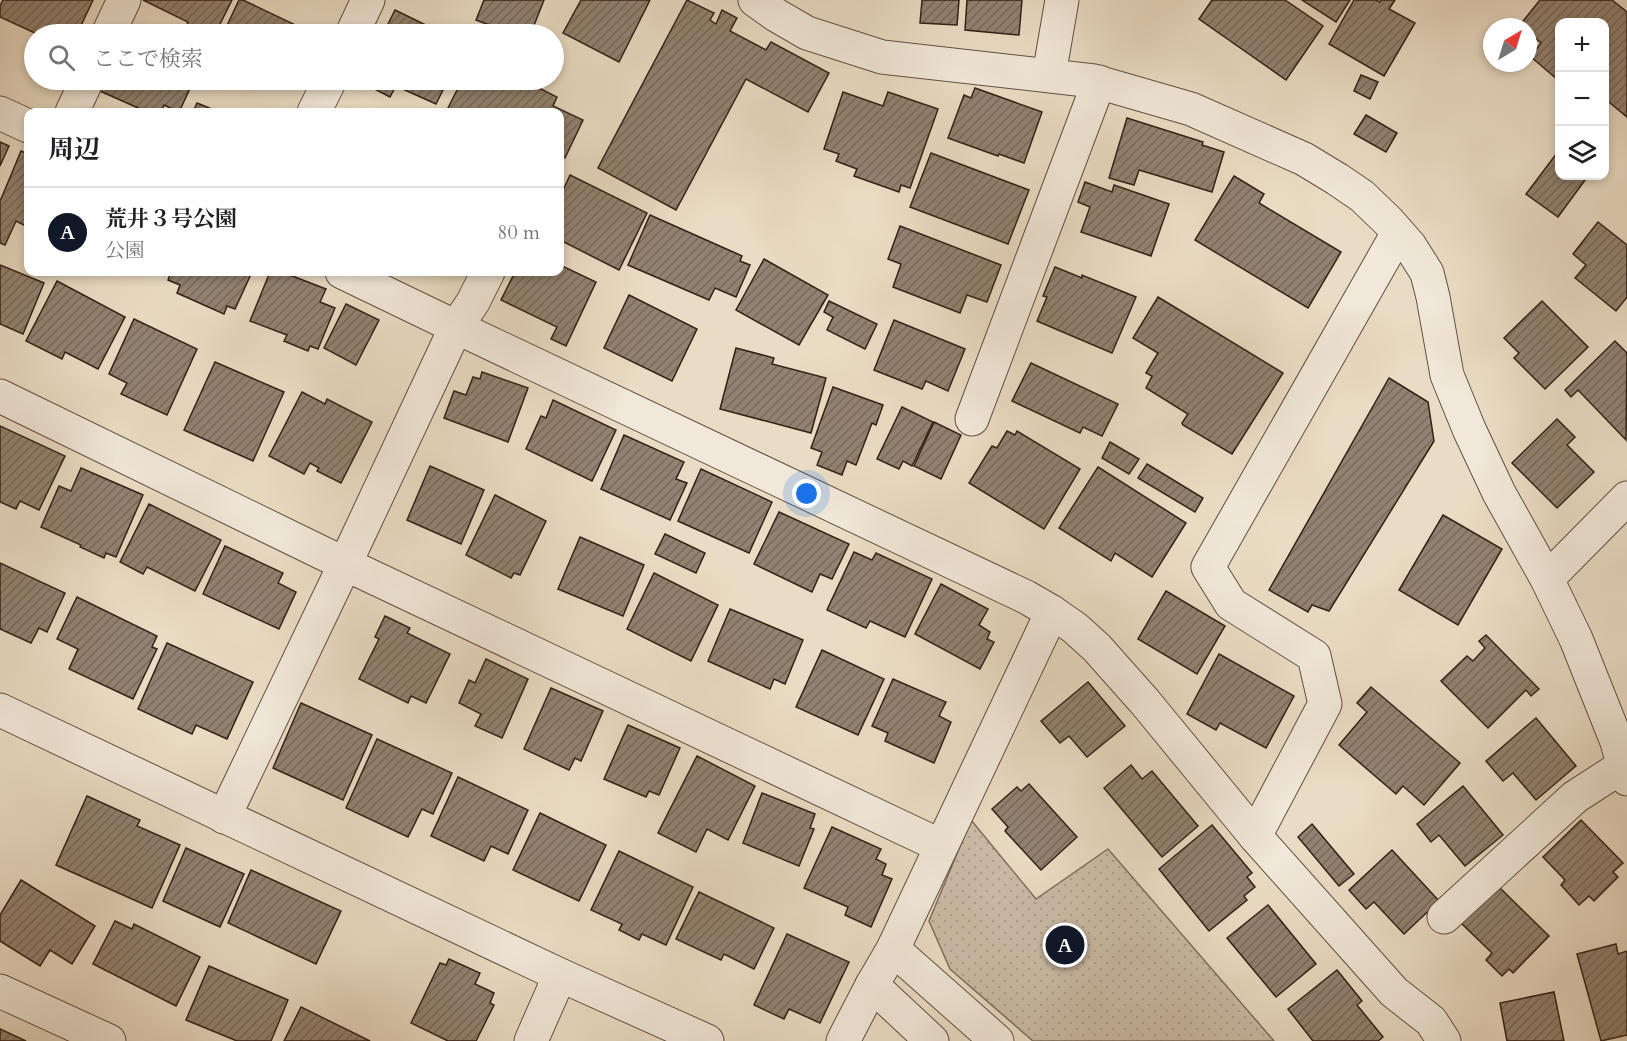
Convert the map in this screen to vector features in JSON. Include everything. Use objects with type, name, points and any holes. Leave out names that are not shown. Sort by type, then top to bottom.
[{"type":"street","points":[[113,24],[124,0]]},
{"type":"street","points":[[357,24],[368,0]]},
{"type":"street","points":[[755,0],[807,33],[882,57],[1099,82],[1191,110],[1304,159],[1362,196],[1410,246],[1427,273],[1447,375],[1469,429],[1499,493],[1615,710],[1617,742],[1625,772],[1575,797],[1444,917]]},
{"type":"street","points":[[1048,75],[1062,0]]},
{"type":"street","points":[[972,419],[1099,82]]},
{"type":"street","points":[[74,108],[82,90]]},
{"type":"street","points":[[316,108],[325,90]]},
{"type":"street","points":[[0,113],[24,124]]},
{"type":"street","points":[[1255,836],[1325,704],[1314,656],[1231,604],[1208,567],[1398,233]]},
{"type":"street","points":[[350,276],[1026,597],[1075,628],[1097,648],[1145,702],[1255,836],[1394,992],[1431,1021],[1444,1041]]},
{"type":"street","points":[[224,817],[456,327],[473,302],[486,276]]},
{"type":"street","points":[[0,396],[345,564],[941,846]]},
{"type":"street","points":[[1547,579],[1627,498]]},
{"type":"street","points":[[843,1041],[893,949],[1052,612]]},
{"type":"street","points":[[0,710],[560,975],[706,1041]]},
{"type":"street","points":[[893,949],[997,1041]]},
{"type":"street","points":[[531,1041],[560,975]]},
{"type":"street","points":[[872,985],[932,1041]]},
{"type":"street","points":[[0,991],[109,1041]]},
{"type":"shaded area","points":[[971,820],[1036,899],[1108,849],[1274,1041],[1033,1041],[950,969],[929,921]]},
{"type":"building","points":[[3,0],[93,0],[82,24],[24,24],[24,28],[0,17],[0,6]]},
{"type":"building","points":[[143,0],[232,0],[220,24],[187,24],[188,22]]},
{"type":"building","points":[[239,0],[243,0],[293,24],[228,24]]},
{"type":"building","points":[[484,0],[544,0],[535,24],[487,24],[476,20]]},
{"type":"building","points":[[581,0],[650,0],[619,62],[564,34]]},
{"type":"building","points":[[687,0],[714,13],[710,20],[716,24],[722,10],[737,18],[730,31],[766,50],[771,42],[829,73],[808,112],[746,79],[676,210],[598,168]]},
{"type":"building","points":[[922,0],[959,0],[957,25],[920,23]]},
{"type":"building","points":[[967,0],[1022,0],[1019,35],[965,30]]},
{"type":"building","points":[[1212,0],[1285,0],[1323,26],[1286,80],[1199,19]]},
{"type":"building","points":[[1302,0],[1350,0],[1336,22]]},
{"type":"building","points":[[1354,0],[1380,2],[1381,0],[1395,0],[1389,9],[1415,23],[1384,76],[1329,44]]},
{"type":"building","points":[[1540,0],[1612,0],[1627,12],[1627,117],[1609,102],[1609,18],[1555,18],[1555,77],[1537,62],[1537,49],[1541,43],[1537,40],[1537,18],[1526,18]]},
{"type":"building","points":[[395,10],[424,24],[388,24]]},
{"type":"building","points":[[1361,75],[1378,82],[1370,99],[1354,91]]},
{"type":"building","points":[[975,88],[1042,112],[1024,163],[948,138],[964,95],[971,98]]},
{"type":"building","points":[[189,90],[181,108],[170,108],[164,105],[163,108],[138,108],[100,91]]},
{"type":"building","points":[[376,90],[394,90],[390,97]]},
{"type":"building","points":[[405,90],[443,90],[436,104]]},
{"type":"building","points":[[457,90],[543,90],[557,97],[553,106],[557,108],[448,108]]},
{"type":"building","points":[[843,92],[883,106],[888,92],[938,109],[910,188],[901,185],[899,192],[854,176],[857,169],[836,161],[839,154],[824,149]]},
{"type":"building","points":[[197,103],[209,108],[195,108]]},
{"type":"building","points":[[564,111],[583,120],[564,157]]},
{"type":"building","points":[[1366,115],[1397,133],[1386,152],[1354,134]]},
{"type":"building","points":[[1127,118],[1203,142],[1202,145],[1224,152],[1212,192],[1139,170],[1134,185],[1109,178]]},
{"type":"building","points":[[0,142],[9,146],[0,166]]},
{"type":"building","points":[[21,151],[24,152],[24,225],[16,221],[5,245],[0,243],[1,199]]},
{"type":"building","points":[[931,153],[1029,190],[1008,244],[910,207]]},
{"type":"building","points":[[1555,156],[1555,180],[1585,180],[1558,217],[1526,194]]},
{"type":"building","points":[[570,175],[647,213],[619,270],[564,242],[564,188]]},
{"type":"building","points":[[1234,176],[1264,194],[1259,203],[1341,252],[1308,308],[1195,240]]},
{"type":"building","points":[[1085,182],[1112,192],[1114,185],[1169,204],[1151,256],[1081,232],[1090,207],[1078,202]]},
{"type":"building","points":[[650,215],[742,256],[740,261],[750,265],[736,297],[715,288],[709,300],[628,265]]},
{"type":"building","points":[[1598,222],[1627,245],[1627,297],[1616,311],[1575,278],[1586,265],[1573,254]]},
{"type":"building","points":[[900,226],[1001,265],[987,302],[967,295],[960,313],[893,287],[901,264],[888,259]]},
{"type":"building","points":[[764,259],[828,295],[799,345],[736,310]]},
{"type":"building","points":[[0,265],[44,283],[23,334],[0,324]]},
{"type":"building","points":[[564,267],[596,282],[566,346],[551,339],[557,327],[501,300],[513,276],[564,276]]},
{"type":"building","points":[[1055,267],[1082,278],[1082,275],[1136,297],[1112,353],[1037,321],[1047,297],[1043,296]]},
{"type":"building","points":[[170,276],[250,276],[235,309],[227,306],[224,314],[177,293],[180,285],[168,280]]},
{"type":"building","points":[[268,276],[292,276],[326,289],[320,302],[335,308],[318,349],[310,346],[308,351],[284,341],[287,335],[250,321]]},
{"type":"building","points":[[57,281],[125,317],[98,369],[65,352],[62,359],[26,341]]},
{"type":"building","points":[[629,295],[697,329],[672,381],[604,348]]},
{"type":"building","points":[[1158,297],[1283,373],[1232,454],[1183,425],[1188,414],[1146,388],[1152,376],[1146,373],[1158,353],[1133,338]]},
{"type":"building","points":[[829,301],[877,324],[865,349],[827,330],[833,317],[824,312]]},
{"type":"building","points":[[1542,301],[1588,347],[1545,389],[1514,358],[1519,353],[1504,338]]},
{"type":"building","points":[[346,304],[379,320],[356,365],[324,348]]},
{"type":"building","points":[[134,319],[197,349],[167,415],[121,394],[127,383],[109,374]]},
{"type":"building","points":[[894,320],[965,349],[948,391],[926,381],[922,389],[874,370]]},
{"type":"building","points":[[1615,341],[1627,353],[1626,440],[1578,390],[1571,397],[1565,390]]},
{"type":"building","points":[[736,348],[774,358],[772,364],[826,378],[811,433],[720,409]]},
{"type":"building","points":[[215,362],[284,392],[253,461],[184,430]]},
{"type":"building","points":[[1031,363],[1118,404],[1102,436],[1083,427],[1080,433],[1012,401]]},
{"type":"building","points":[[482,372],[528,388],[508,442],[444,418],[454,391],[466,395],[473,377],[480,379]]},
{"type":"building","points":[[1389,378],[1428,402],[1434,441],[1329,611],[1312,605],[1308,612],[1269,590]]},
{"type":"building","points":[[833,387],[883,405],[876,425],[872,423],[856,465],[847,461],[842,475],[817,465],[822,452],[811,448]]},
{"type":"building","points":[[302,392],[325,404],[327,399],[372,422],[341,483],[317,471],[319,468],[310,463],[304,474],[269,456]]},
{"type":"building","points":[[553,400],[616,430],[592,481],[526,449],[541,416],[546,418]]},
{"type":"building","points":[[902,407],[933,422],[912,466],[903,461],[899,469],[877,459]]},
{"type":"building","points":[[1557,419],[1575,437],[1567,445],[1594,472],[1557,508],[1512,463]]},
{"type":"building","points":[[934,422],[961,435],[941,479],[914,466]]},
{"type":"building","points":[[0,426],[65,456],[39,510],[20,501],[16,509],[0,502]]},
{"type":"building","points":[[1007,431],[1015,435],[1017,431],[1080,469],[1044,529],[969,483],[992,446],[997,448]]},
{"type":"building","points":[[624,435],[684,462],[676,479],[687,483],[670,520],[601,489]]},
{"type":"building","points":[[1110,442],[1139,459],[1129,474],[1102,458]]},
{"type":"building","points":[[1147,464],[1203,498],[1195,512],[1138,478]]},
{"type":"building","points":[[430,466],[484,490],[461,544],[407,520]]},
{"type":"building","points":[[1098,467],[1186,523],[1152,577],[1115,553],[1111,561],[1059,528]]},
{"type":"building","points":[[81,468],[143,495],[116,557],[106,553],[104,558],[41,527],[59,486],[71,491]]},
{"type":"building","points":[[701,469],[772,502],[749,553],[678,521]]},
{"type":"building","points":[[495,495],[546,521],[520,575],[514,573],[511,578],[466,555]]},
{"type":"building","points":[[149,504],[221,540],[195,591],[147,567],[143,574],[120,562]]},
{"type":"building","points":[[779,512],[849,544],[832,579],[820,574],[812,592],[754,564]]},
{"type":"building","points":[[1443,515],[1502,549],[1458,625],[1399,590]]},
{"type":"building","points":[[665,534],[705,553],[696,573],[655,554]]},
{"type":"building","points":[[580,537],[644,565],[623,616],[558,589]]},
{"type":"building","points":[[225,546],[283,573],[278,583],[296,592],[279,629],[203,594]]},
{"type":"building","points":[[854,552],[872,560],[876,553],[932,579],[905,637],[870,621],[866,628],[827,610]]},
{"type":"building","points":[[0,563],[65,593],[47,632],[39,628],[31,643],[0,629]]},
{"type":"building","points":[[654,573],[718,605],[691,661],[627,629]]},
{"type":"building","points":[[941,584],[988,609],[979,625],[990,632],[987,639],[994,642],[980,669],[915,634]]},
{"type":"building","points":[[1166,591],[1225,626],[1197,674],[1138,639]]},
{"type":"building","points":[[77,597],[157,636],[152,647],[157,649],[133,699],[69,669],[78,649],[57,639]]},
{"type":"building","points":[[730,609],[803,640],[785,684],[774,679],[770,689],[708,661]]},
{"type":"building","points":[[385,616],[410,628],[407,633],[450,654],[426,703],[411,696],[408,703],[359,679],[379,639],[375,637]]},
{"type":"building","points":[[1486,635],[1539,689],[1531,696],[1526,690],[1488,728],[1441,681],[1467,656],[1473,661],[1485,648],[1479,641]]},
{"type":"building","points":[[167,643],[253,682],[227,739],[196,725],[192,734],[138,709]]},
{"type":"building","points":[[822,650],[884,679],[858,735],[796,707]]},
{"type":"building","points":[[1219,654],[1294,696],[1266,748],[1220,723],[1216,730],[1187,714]]},
{"type":"building","points":[[486,659],[528,679],[502,738],[475,726],[481,714],[459,703],[469,680],[475,683]]},
{"type":"building","points":[[893,679],[946,702],[939,716],[951,722],[934,763],[885,741],[888,733],[872,726]]},
{"type":"building","points":[[1088,682],[1125,726],[1087,757],[1069,736],[1060,743],[1041,721]]},
{"type":"building","points":[[1371,687],[1460,763],[1424,805],[1403,786],[1396,794],[1339,745],[1367,712],[1357,703]]},
{"type":"building","points":[[551,688],[603,711],[581,761],[575,758],[569,770],[524,749]]},
{"type":"building","points":[[301,703],[372,735],[343,800],[273,768]]},
{"type":"building","points":[[1536,718],[1576,766],[1536,800],[1513,773],[1503,781],[1486,761]]},
{"type":"building","points":[[628,725],[680,748],[659,795],[649,791],[646,797],[604,779]]},
{"type":"building","points":[[377,739],[452,773],[433,814],[422,809],[408,837],[346,808]]},
{"type":"building","points":[[697,756],[755,786],[728,840],[707,829],[696,852],[658,833]]},
{"type":"building","points":[[1131,765],[1142,779],[1152,771],[1198,826],[1162,857],[1104,788]]},
{"type":"building","points":[[458,777],[528,810],[508,854],[491,846],[484,861],[431,836]]},
{"type":"building","points":[[1029,784],[1077,837],[1041,870],[1005,831],[1008,827],[992,809],[1017,787],[1021,791]]},
{"type":"building","points":[[1463,786],[1503,835],[1465,866],[1439,835],[1431,842],[1417,824]]},
{"type":"building","points":[[762,793],[815,814],[810,828],[814,829],[799,866],[743,843]]},
{"type":"building","points":[[87,796],[140,820],[137,826],[180,845],[152,908],[56,865]]},
{"type":"building","points":[[540,813],[606,845],[579,901],[513,870]]},
{"type":"building","points":[[1581,820],[1623,863],[1613,872],[1618,877],[1594,901],[1589,896],[1579,905],[1561,885],[1565,880],[1543,857]]},
{"type":"building","points":[[1312,824],[1354,874],[1339,886],[1298,837]]},
{"type":"building","points":[[1212,825],[1252,873],[1247,877],[1255,887],[1244,896],[1247,900],[1209,931],[1159,869]]},
{"type":"building","points":[[832,827],[881,849],[876,859],[886,864],[882,875],[892,879],[871,927],[845,915],[848,907],[804,888]]},
{"type":"building","points":[[186,848],[244,874],[220,927],[163,901]]},
{"type":"building","points":[[1392,850],[1439,901],[1404,934],[1374,902],[1366,909],[1349,890]]},
{"type":"building","points":[[619,851],[693,887],[666,945],[642,934],[639,940],[619,930],[622,924],[591,910]]},
{"type":"building","points":[[251,870],[341,911],[316,964],[228,923]]},
{"type":"building","points":[[21,880],[95,926],[72,964],[50,950],[40,966],[0,941],[0,915]]},
{"type":"building","points":[[1500,888],[1549,936],[1513,973],[1509,969],[1502,976],[1486,960],[1492,953],[1459,921]]},
{"type":"building","points":[[699,892],[774,928],[754,969],[724,954],[721,960],[676,939]]},
{"type":"building","points":[[1268,905],[1316,964],[1276,997],[1227,938]]},
{"type":"building","points":[[115,921],[132,929],[134,924],[200,957],[176,1006],[93,964]]},
{"type":"building","points":[[787,934],[849,962],[820,1023],[789,1009],[784,1019],[754,1005]]},
{"type":"building","points":[[1616,944],[1618,954],[1627,951],[1627,1035],[1601,1041],[1577,954]]},
{"type":"building","points":[[449,959],[480,973],[475,984],[494,993],[490,1003],[494,1005],[476,1041],[448,1041],[411,1023],[440,963],[446,965]]},
{"type":"building","points":[[209,966],[288,1000],[271,1041],[237,1041],[186,1020]]},
{"type":"building","points":[[1337,970],[1362,1001],[1357,1005],[1383,1037],[1378,1041],[1313,1041],[1288,1009]]},
{"type":"building","points":[[1554,992],[1564,1041],[1507,1041],[1500,1003]]},
{"type":"building","points":[[301,1007],[370,1041],[284,1041]]},
{"type":"building","points":[[0,1029],[26,1041],[0,1041]]},
{"type":"place","name":"荒井３号公園","points":[[1065,945]]}]
